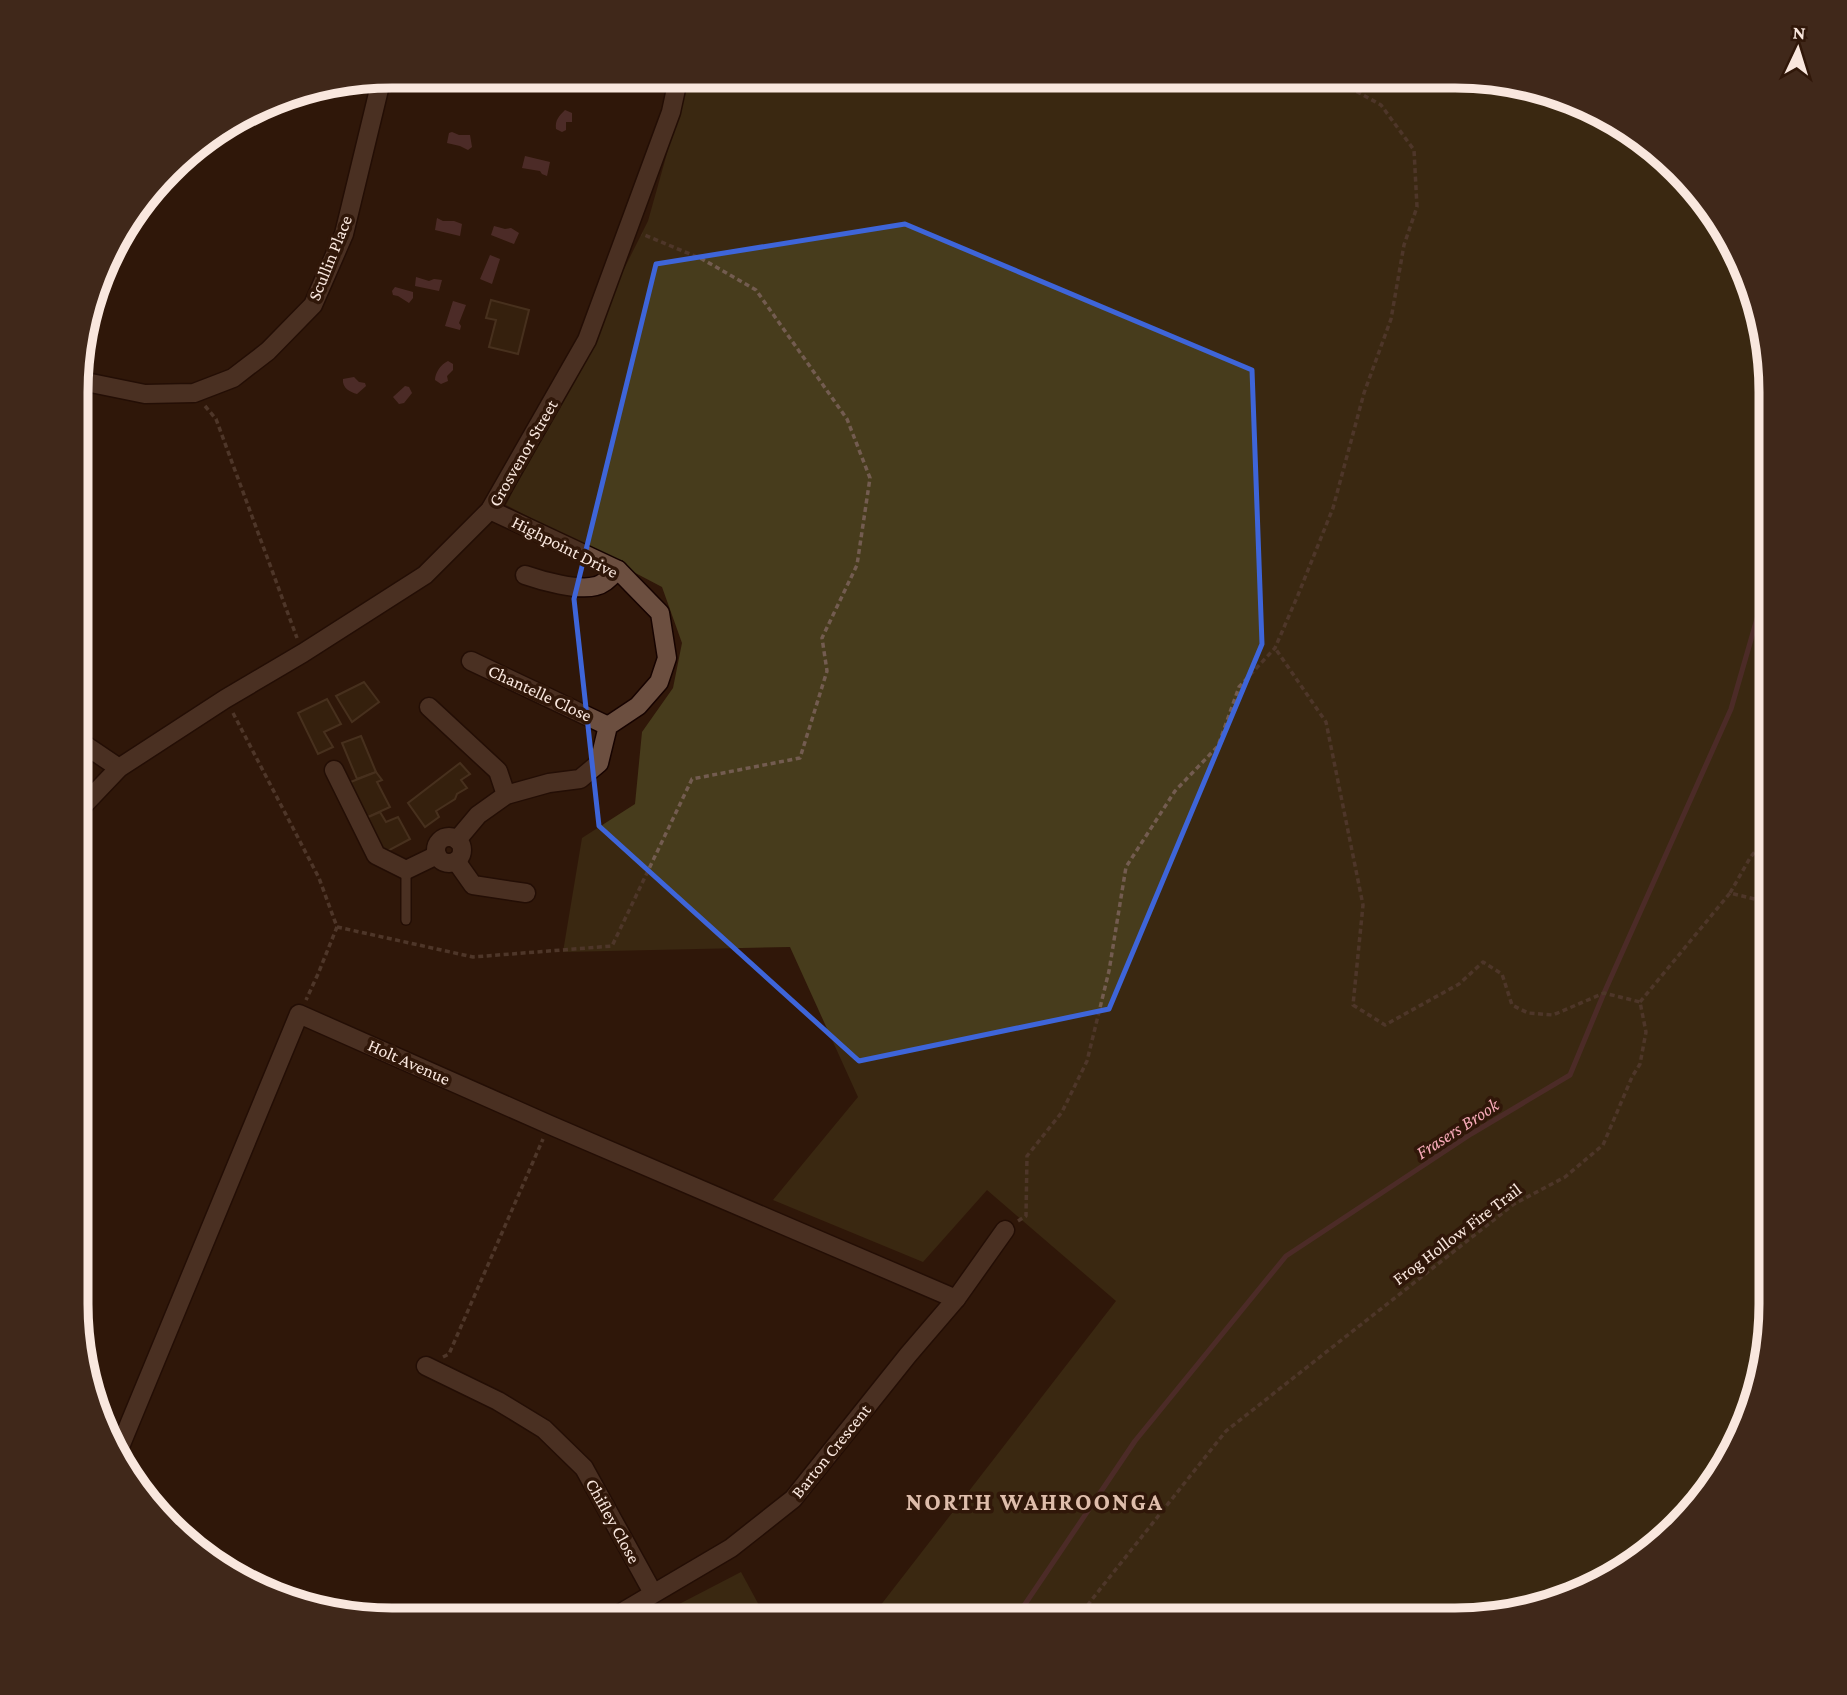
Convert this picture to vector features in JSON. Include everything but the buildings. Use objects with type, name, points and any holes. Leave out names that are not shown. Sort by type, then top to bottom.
[{"type":"street","name":"Scullin Place","points":[[88,382],[145,394],[194,393],[233,378],[268,351],[313,305],[344,234],[379,88]]},
{"type":"street","name":"Grosvenor Street","points":[[88,801],[119,768],[425,575],[491,510],[587,341],[671,111],[676,88]]},
{"type":"street","name":"Highpoint Drive","points":[[491,510],[618,570],[660,612],[667,658],[659,682],[638,706],[608,726]]},
{"type":"street","points":[[525,575],[545,582],[594,587],[618,570]]},
{"type":"street","name":"Chantelle Close","points":[[471,661],[608,726]]},
{"type":"street","points":[[429,707],[498,771],[506,795]]},
{"type":"street","points":[[457,840],[478,815],[506,795],[549,783],[580,779],[599,763],[608,726]]},
{"type":"street","points":[[88,747],[119,768]]},
{"type":"street","points":[[334,769],[376,855],[407,870],[438,855]]},
{"type":"street","points":[[450,838],[460,843],[462,851],[456,861],[443,862],[438,855],[437,847],[442,840],[450,838]]},
{"type":"street","points":[[456,861],[473,885],[526,893]]},
{"type":"street","points":[[122,1443],[299,1014]]},
{"type":"street","name":"Holt Avenue","points":[[299,1014],[956,1299]]},
{"type":"street","name":"Barton Crescent","points":[[629,1608],[732,1548],[793,1499],[956,1299],[1004,1230]]},
{"type":"street","name":"Chifley Close","points":[[426,1366],[499,1401],[544,1429],[584,1468],[653,1593]]},
{"type":"lane","points":[[405,920],[407,870]]},
{"type":"path","points":[[1004,1230],[1026,1216],[1027,1156],[1062,1112],[1087,1061],[1110,971],[1126,867],[1175,791],[1218,746],[1239,687],[1275,648],[1333,508],[1364,393],[1391,319],[1404,245],[1417,207],[1414,150],[1381,105],[1351,88]]},
{"type":"path","points":[[337,928],[473,957],[612,946],[692,779],[800,758],[827,671],[822,638],[857,565],[870,478],[847,419],[756,290],[702,260],[628,229]]},
{"type":"path","points":[[216,419],[303,653]]},
{"type":"path","points":[[1275,648],[1326,722],[1363,905],[1353,1005],[1385,1025],[1459,984],[1483,962],[1502,974],[1512,1005],[1528,1013],[1553,1015],[1604,993],[1640,1002],[1730,893],[1759,846]]},
{"type":"path","points":[[225,699],[319,878],[337,928],[299,1014]]},
{"type":"path","points":[[1730,893],[1759,900]]},
{"type":"path","name":"Frog Hollow Fire Trail","points":[[1085,1608],[1226,1431],[1514,1204],[1565,1177],[1603,1145],[1640,1064],[1646,1032],[1640,1002]]},
{"type":"path","points":[[449,1354],[550,1125]]},
{"type":"highlighted area","points":[[905,224],[1252,370],[1262,644],[1109,1009],[859,1061],[599,826],[574,599],[656,264]]},
{"type":"shaded area","points":[[685,88],[1495,90],[1553,104],[1607,128],[1656,163],[1697,206],[1719,240],[1736,275],[1754,332],[1759,372],[1759,1323],[1749,1382],[1736,1420],[1719,1456],[1684,1504],[1641,1545],[1607,1567],[1572,1584],[1515,1602],[1475,1607],[879,1608],[1116,1301],[987,1190],[923,1262],[773,1200],[858,1097],[790,947],[563,952],[582,838],[635,804],[642,732],[673,688],[682,643],[662,587],[506,505],[648,221]]},
{"type":"shaded area","points":[[565,110],[572,113],[572,122],[566,122],[566,130],[562,132],[556,129],[556,123]]},
{"type":"shaded area","points":[[449,133],[470,135],[472,147],[468,150],[447,143]]},
{"type":"shaded area","points":[[525,156],[550,162],[547,176],[540,171],[522,168]]},
{"type":"shaded area","points":[[437,218],[462,224],[460,236],[435,230]]},
{"type":"shaded area","points":[[494,226],[511,228],[519,233],[514,244],[491,235]]},
{"type":"shaded area","points":[[490,255],[500,259],[492,284],[480,279]]},
{"type":"shaded area","points":[[416,277],[429,281],[442,280],[439,291],[415,286]]},
{"type":"shaded area","points":[[395,287],[413,292],[409,303],[393,295]]},
{"type":"shaded area","points":[[453,301],[466,305],[459,323],[460,330],[445,326]]},
{"type":"shaded area","points":[[448,361],[453,364],[453,370],[447,376],[448,381],[441,384],[435,380],[436,374]]},
{"type":"shaded area","points":[[354,377],[366,386],[357,394],[347,389],[343,382],[343,379]]},
{"type":"shaded area","points":[[405,386],[409,387],[412,393],[404,403],[399,404],[393,397]]},
{"type":"shaded area","points":[[741,1572],[760,1608],[672,1608]]},
{"type":"waterway","name":"Frasers Brook","points":[[1022,1608],[1135,1441],[1286,1256],[1471,1134],[1570,1075],[1731,709],[1759,612]]},
{"type":"district","name":"NORTH WAHROONGA","points":[[1035,1502]]}]
